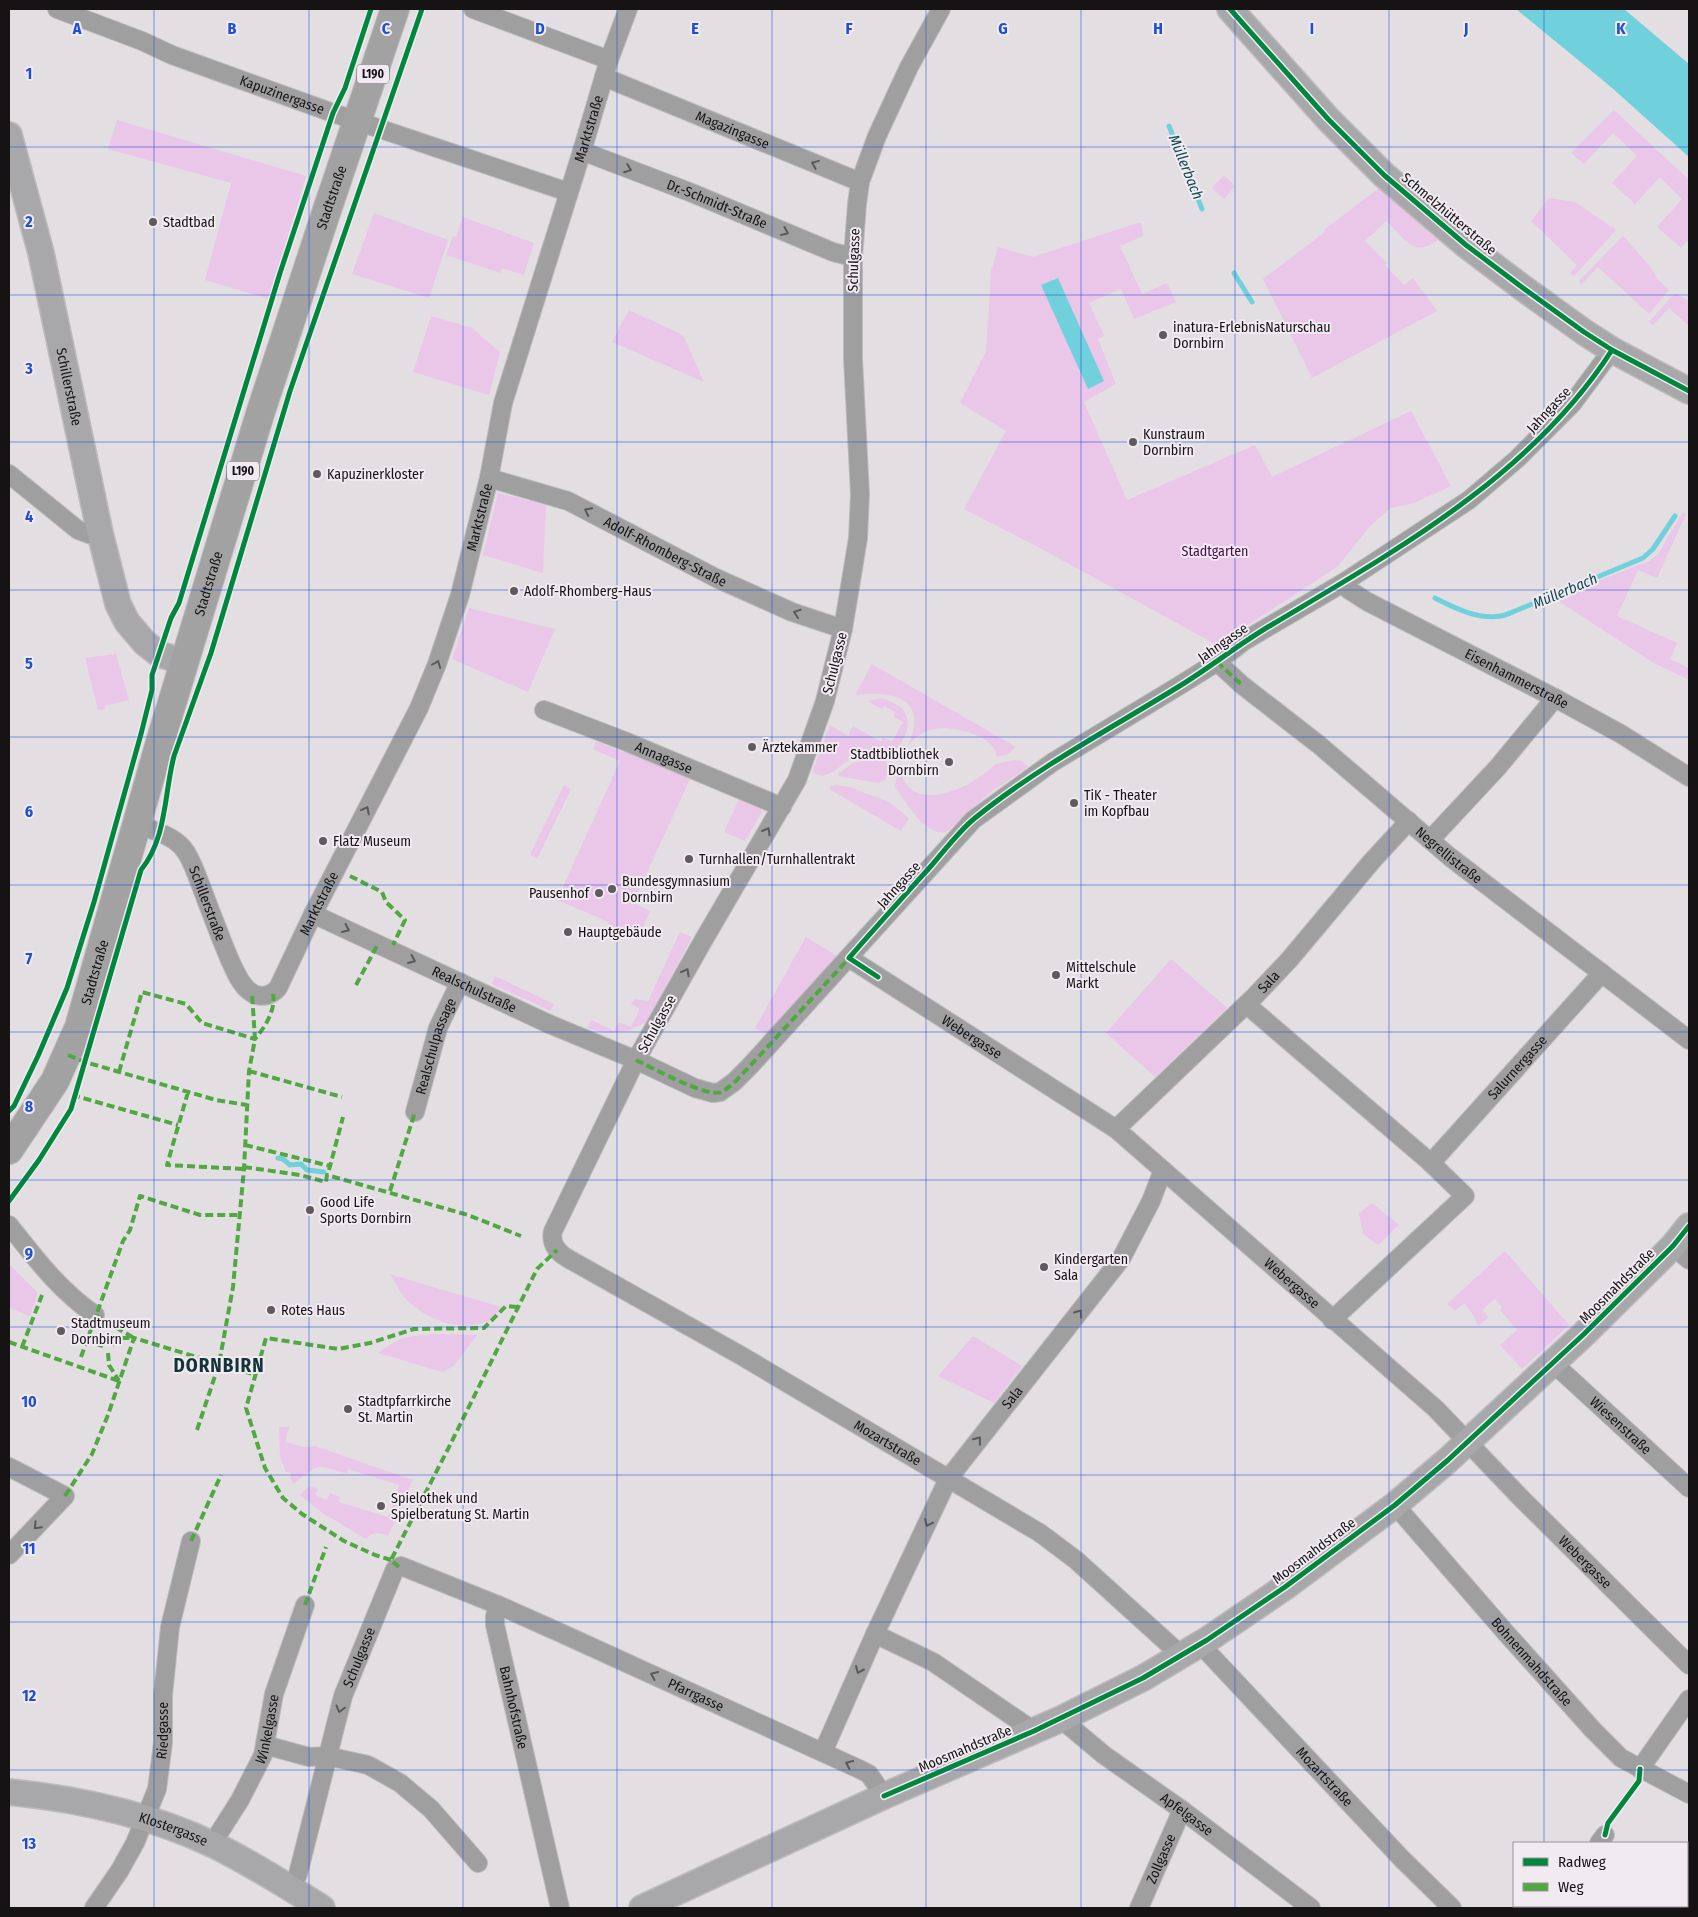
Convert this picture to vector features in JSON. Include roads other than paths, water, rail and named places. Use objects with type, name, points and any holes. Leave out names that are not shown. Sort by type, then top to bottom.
[{"type":"main road","name":"Stadtstraße","points":[[9,1150],[55,1081],[79,1027],[136,824],[276,364],[395,9]]},
{"type":"street","name":"Kapuzinergasse","points":[[57,9],[142,41],[172,55],[568,192]]},
{"type":"street","points":[[473,9],[609,60]]},
{"type":"street","name":"Marktstraße","points":[[269,995],[278,988],[313,914],[419,708],[434,673],[460,595],[489,478],[503,403],[609,60],[628,9]]},
{"type":"street","name":"Schulgasse","points":[[572,1260],[556,1249],[552,1238],[553,1231],[636,1060],[703,941],[798,780],[825,701],[843,628],[858,538],[860,494],[853,359],[853,257],[860,182],[877,136],[909,67],[941,9]]},
{"type":"street","name":"Schmelzhütterstraße","points":[[1230,9],[1328,119],[1384,175],[1466,245],[1523,288],[1612,350],[1689,392]]},
{"type":"street","name":"Magazingasse","points":[[604,77],[860,182]]},
{"type":"street","name":"Schillerstraße","points":[[9,136],[41,253],[100,533],[118,604],[126,622],[159,654],[186,656]]},
{"type":"street","name":"Dr.-Schmidt-Straße","points":[[582,151],[692,193],[833,252],[853,257]]},
{"type":"street","name":"Jahngasse","points":[[636,1060],[695,1088],[713,1093],[720,1092],[734,1082],[973,820],[1053,762],[1217,662],[1244,641],[1343,583],[1469,500],[1518,459],[1572,404],[1612,350]]},
{"type":"street","points":[[9,474],[78,530],[90,534],[100,533]]},
{"type":"street","name":"Adolf-Rhomberg-Straße","points":[[489,478],[568,501],[716,578],[792,612],[843,628]]},
{"type":"street","name":"Eisenhammerstraße","points":[[1343,583],[1349,590],[1368,602],[1555,698],[1621,734],[1689,777]]},
{"type":"street","name":"Negrellistraße","points":[[1217,662],[1242,685],[1318,744],[1430,840],[1510,904],[1689,1040]]},
{"type":"street","points":[[1430,840],[1498,767],[1555,698]]},
{"type":"street","name":"Annagasse","points":[[544,710],[635,745],[782,807]]},
{"type":"street","name":"Sala","points":[[1116,1129],[1247,1005],[1286,963],[1372,861],[1409,821]]},
{"type":"street","name":"Schillerstraße","points":[[136,824],[159,832],[183,848],[191,862],[240,982],[252,993],[269,995]]},
{"type":"street","name":"Realschulstraße","points":[[313,914],[557,1028],[636,1060]]},
{"type":"street","name":"Webergasse","points":[[849,958],[1116,1129],[1332,1320],[1436,1409],[1520,1497],[1689,1664]]},
{"type":"street","name":"Salurnergasse","points":[[1431,1163],[1602,973]]},
{"type":"street","name":"Realschulpassage","points":[[415,1112],[453,979]]},
{"type":"street","points":[[1247,1005],[1431,1163],[1465,1196],[1332,1320]]},
{"type":"street","name":"Sala","points":[[823,1752],[875,1634],[948,1479],[1121,1259],[1151,1201],[1163,1170]]},
{"type":"street","points":[[9,1225],[50,1276],[74,1300],[96,1315]]},
{"type":"street","name":"Moosmahdstraße","points":[[642,1908],[884,1796],[1061,1719],[1143,1678],[1191,1650],[1285,1587],[1395,1505],[1553,1363],[1681,1253],[1689,1226]]},
{"type":"street","name":"Mozartstraße","points":[[572,1260],[733,1351],[1040,1532],[1191,1650],[1452,1908]]},
{"type":"street","name":"Wiesenstraße","points":[[1553,1363],[1689,1488]]},
{"type":"street","points":[[9,1467],[65,1496],[9,1555]]},
{"type":"street","name":"Bohnenmahdstraße","points":[[1395,1505],[1593,1730],[1621,1758],[1689,1794]]},
{"type":"street","name":"Riedgasse","points":[[94,1908],[120,1870],[146,1818],[157,1789],[163,1743],[163,1695],[170,1627],[191,1541]]},
{"type":"street","name":"Schulgasse","points":[[291,1889],[298,1874],[343,1696],[395,1569],[404,1567],[498,1605]]},
{"type":"street","name":"Winkelgasse","points":[[212,1844],[240,1800],[263,1755],[274,1694],[305,1605]]},
{"type":"street","name":"Pfarrgasse","points":[[498,1605],[869,1774],[884,1796]]},
{"type":"street","name":"Bahnhofstraße","points":[[498,1605],[495,1625],[560,1908]]},
{"type":"street","points":[[875,1634],[933,1662],[1034,1731]]},
{"type":"street","points":[[1640,1769],[1689,1699]]},
{"type":"street","name":"Apfelgasse","points":[[1061,1719],[1104,1755],[1182,1810],[1311,1908]]},
{"type":"street","points":[[265,1744],[309,1757],[327,1756],[368,1765],[400,1783],[431,1809],[478,1863]]},
{"type":"street","name":"Klostergasse","points":[[9,1792],[54,1796],[129,1812],[146,1818],[212,1844],[322,1908]]},
{"type":"street","name":"Zollgasse","points":[[1139,1908],[1182,1810]]},
{"type":"water","points":[[1516,9],[1624,9],[1689,64],[1689,157],[1611,87]]},
{"type":"water","points":[[1058,278],[1104,381],[1088,389],[1041,285]]},
{"type":"waterway","name":"Müllerbach","points":[[1169,126],[1202,209]]},
{"type":"waterway","name":"Müllerbach","points":[[1234,273],[1252,302]]},
{"type":"waterway","name":"Müllerbach","points":[[1435,598],[1475,615],[1492,617],[1506,615],[1643,558],[1653,549],[1675,516]]},
{"type":"waterway","points":[[278,1158],[283,1159],[290,1165],[301,1164],[307,1170],[324,1172]]},
{"type":"place","name":"Stadtbad","points":[[153,222]]},
{"type":"place","name":"inatura-ErlebnisNaturschau Dornbirn","points":[[1163,335]]},
{"type":"place","name":"Kunstraum Dornbirn","points":[[1133,442]]},
{"type":"place","name":"Kapuzinerkloster","points":[[317,474]]},
{"type":"place","name":"Adolf-Rhomberg-Haus","points":[[514,591]]},
{"type":"place","name":"Ärztekammer","points":[[752,747]]},
{"type":"place","name":"Stadtbibliothek Dornbirn","points":[[949,762]]},
{"type":"place","name":"TiK - Theater im Kopfbau","points":[[1074,803]]},
{"type":"place","name":"Flatz Museum","points":[[323,841]]},
{"type":"place","name":"Turnhallen/Turnhallentrakt","points":[[689,859]]},
{"type":"place","name":"Bundesgymnasium Dornbirn","points":[[612,889]]},
{"type":"place","name":"Pausenhof","points":[[599,893]]},
{"type":"place","name":"Hauptgebäude","points":[[568,932]]},
{"type":"place","name":"Mittelschule Markt","points":[[1056,975]]},
{"type":"place","name":"Good Life Sports Dornbirn","points":[[310,1210]]},
{"type":"place","name":"Kindergarten Sala","points":[[1044,1267]]},
{"type":"place","name":"Rotes Haus","points":[[271,1310]]},
{"type":"place","name":"Stadtmuseum Dornbirn","points":[[61,1331]]},
{"type":"place","name":"Stadtpfarrkirche St. Martin","points":[[348,1409]]},
{"type":"place","name":"Spielothek und Spielberatung St. Martin","points":[[381,1506]]},
{"type":"district","name":"DORNBIRN","points":[[219,1365]]},
{"type":"park label","name":"Stadtgarten","points":[[1215,551]]}]
